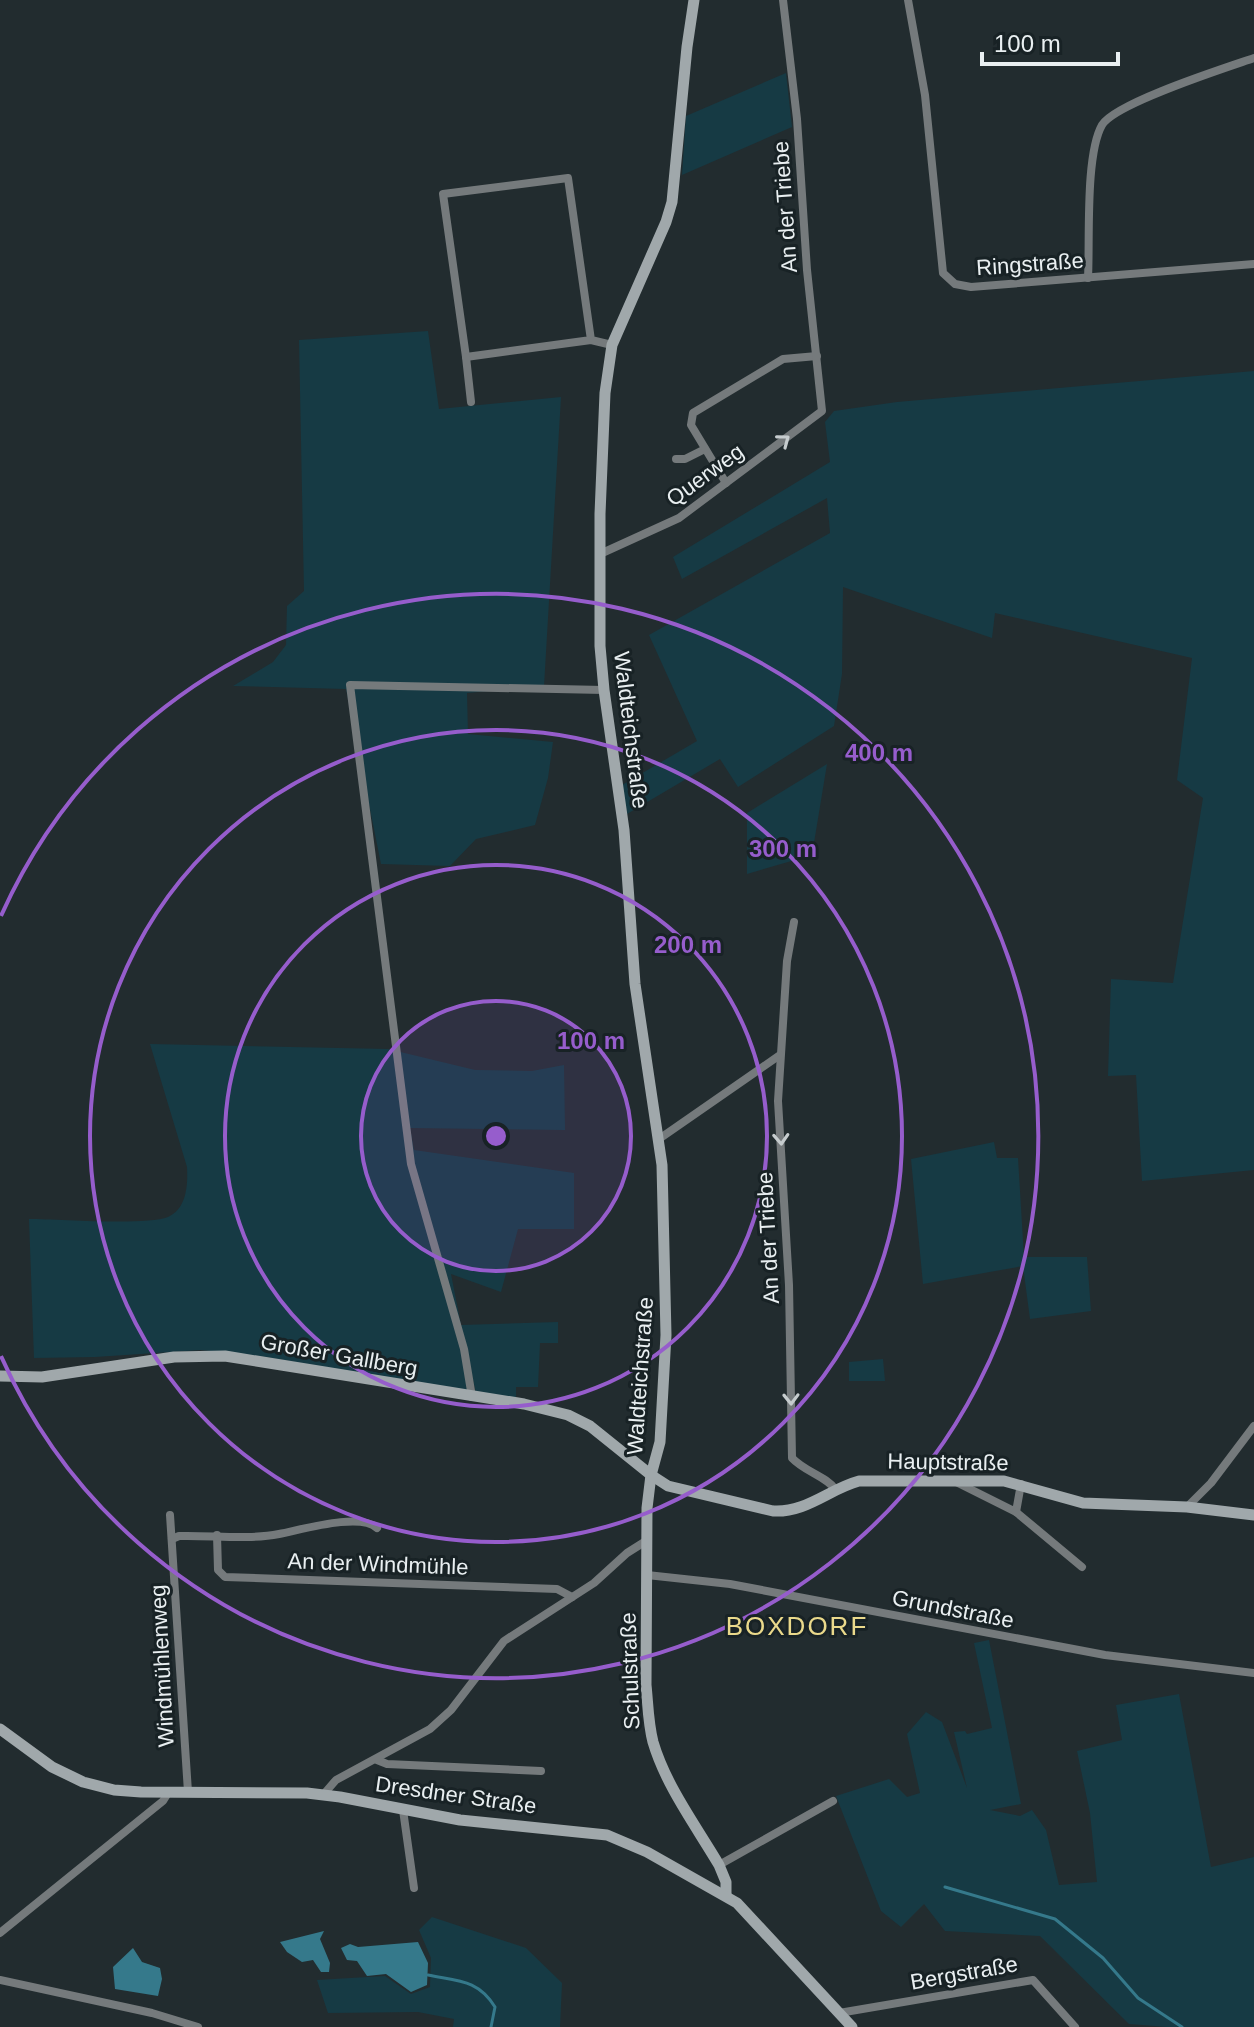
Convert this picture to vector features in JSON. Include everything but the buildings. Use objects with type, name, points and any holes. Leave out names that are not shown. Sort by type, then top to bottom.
[{"type":"street","name":"Waldteichstraße","points":[[651,1475],[660,1442],[666,1335],[659,1139],[635,984],[624,830],[604,690],[600,554],[605,393],[612,345],[672,202],[694,0]]},
{"type":"street","name":"An der Triebe","points":[[783,0],[797,119],[807,270],[822,411]]},
{"type":"street","name":"Ringstraße","points":[[908,0],[925,95],[943,273],[955,284],[971,287],[1254,264]]},
{"type":"street","points":[[1088,278],[1093,149],[1104,122],[1166,89],[1254,58]]},
{"type":"street","points":[[471,402],[443,194],[568,178],[591,340]]},
{"type":"street","points":[[466,357],[591,340],[612,345]]},
{"type":"street","points":[[726,483],[691,425],[693,413],[783,359],[817,356]]},
{"type":"street","name":"Querweg","points":[[600,554],[679,518],[822,411]]},
{"type":"street","points":[[676,459],[685,459],[705,449]]},
{"type":"street","points":[[472,1397],[464,1349],[411,1164],[350,685],[604,690]]},
{"type":"street","name":"An der Triebe","points":[[794,922],[787,961],[778,1101],[789,1285],[792,1458],[802,1469],[831,1484],[836,1490]]},
{"type":"street","points":[[659,1139],[780,1058]]},
{"type":"street","name":"Großer Gallberg","points":[[0,1376],[42,1377],[174,1357],[225,1356],[524,1404],[568,1415],[603,1434],[651,1475]]},
{"type":"street","points":[[1187,1507],[1211,1483],[1254,1426]]},
{"type":"street","name":"Hauptstraße","points":[[651,1475],[668,1486],[787,1512],[859,1481],[952,1480],[1004,1481],[1083,1503],[1187,1507],[1254,1515]]},
{"type":"street","name":"Schulstraße","points":[[651,1475],[646,1541],[646,1685],[652,1739],[672,1785],[719,1865],[726,1882],[726,1895]]},
{"type":"street","points":[[952,1480],[1016,1512],[1082,1567]]},
{"type":"street","points":[[1016,1512],[1021,1484]]},
{"type":"street","name":"Windmühlenweg","points":[[170,1515],[188,1792]]},
{"type":"street","points":[[172,1539],[179,1536],[275,1535],[332,1523],[366,1522],[373,1523],[377,1528]]},
{"type":"street","name":"An der Windmühle","points":[[217,1535],[218,1570],[225,1577],[557,1589],[572,1597]]},
{"type":"street","points":[[323,1795],[336,1780],[430,1729],[451,1710],[504,1641],[572,1597],[646,1541]]},
{"type":"street","name":"Grundstraße","points":[[647,1575],[730,1584],[1105,1655],[1254,1673]]},
{"type":"street","name":"Dresdner Straße","points":[[0,1729],[52,1767],[83,1782],[128,1791],[323,1795],[497,1825],[579,1830],[607,1835],[647,1852],[726,1895],[751,1916],[852,2027]]},
{"type":"street","points":[[377,1760],[387,1764],[541,1771]]},
{"type":"street","points":[[0,1933],[163,1801],[168,1793]]},
{"type":"street","points":[[719,1865],[833,1801]]},
{"type":"street","points":[[403,1810],[414,1888]]},
{"type":"street","points":[[0,1980],[152,2013],[198,2027]]},
{"type":"street","name":"Bergstraße","points":[[839,2013],[1033,1980],[1075,2027]]},
{"type":"shaded area","points":[[786,73],[792,127],[682,175],[686,116]]},
{"type":"shaded area","points":[[428,331],[439,409],[561,397],[544,686],[467,693],[468,734],[553,742],[548,778],[535,825],[476,839],[450,866],[381,864],[346,689],[233,686],[273,662],[286,645],[287,606],[304,591],[299,340]]},
{"type":"shaded area","points":[[1254,371],[1254,1170],[1142,1181],[1136,1075],[1108,1076],[1111,979],[1173,983],[1203,798],[1177,780],[1192,658],[995,613],[992,638],[843,587],[842,674],[834,726],[738,787],[720,759],[627,814],[622,785],[697,741],[649,635],[830,533],[827,498],[682,579],[673,557],[830,462],[825,422],[834,411],[897,402]]},
{"type":"shaded area","points":[[827,764],[812,855],[747,874],[747,813]]},
{"type":"shaded area","points":[[150,1044],[388,1049],[475,1070],[532,1071],[564,1065],[565,1130],[410,1128],[414,1150],[574,1173],[574,1229],[518,1229],[501,1292],[451,1274],[461,1325],[558,1322],[558,1343],[540,1343],[538,1387],[516,1387],[516,1398],[476,1393],[463,1336],[468,1392],[266,1357],[201,1350],[34,1358],[29,1219],[157,1220],[174,1213],[183,1202],[187,1167]]},
{"type":"shaded area","points":[[994,1142],[997,1158],[1018,1158],[1024,1257],[1087,1257],[1091,1311],[1030,1319],[1023,1266],[923,1284],[911,1159]]},
{"type":"shaded area","points":[[883,1359],[885,1381],[849,1381],[849,1362]]},
{"type":"shaded area","points":[[989,1640],[1021,1804],[990,1810],[1020,1816],[1032,1810],[1046,1830],[1059,1885],[1097,1882],[1090,1813],[1077,1751],[1122,1740],[1116,1705],[1179,1694],[1211,1867],[1254,1857],[1254,2027],[1129,2024],[1040,1936],[945,1931],[924,1904],[901,1927],[881,1911],[836,1796],[889,1779],[907,1797],[920,1793],[907,1734],[926,1712],[942,1722],[967,1788],[954,1732],[965,1731],[967,1734],[992,1728],[974,1643]]},
{"type":"shaded area","points":[[432,1917],[526,1948],[562,1983],[560,2027],[453,2027],[454,2019],[418,2012],[328,2013],[317,1980],[385,1976],[411,1994],[430,1987],[431,1958],[419,1930]]},
{"type":"shaded area","points":[[324,1931],[320,1939],[330,1963],[329,1972],[321,1972],[313,1960],[302,1962],[287,1952],[280,1942]]},
{"type":"shaded area","points":[[418,1942],[428,1963],[427,1985],[411,1992],[386,1974],[367,1976],[357,1961],[347,1960],[341,1948],[350,1944],[358,1947]]},
{"type":"shaded area","points":[[133,1948],[142,1962],[160,1968],[162,1979],[158,1996],[115,1989],[113,1967]]},
{"type":"waterway","points":[[945,1887],[1055,1919],[1103,1958],[1138,1998],[1182,2027]]},
{"type":"waterway","points":[[428,1975],[457,1980],[481,1991],[495,2007],[491,2027]]},
{"type":"district","name":"BOXDORF","points":[[797,1626]]}]
